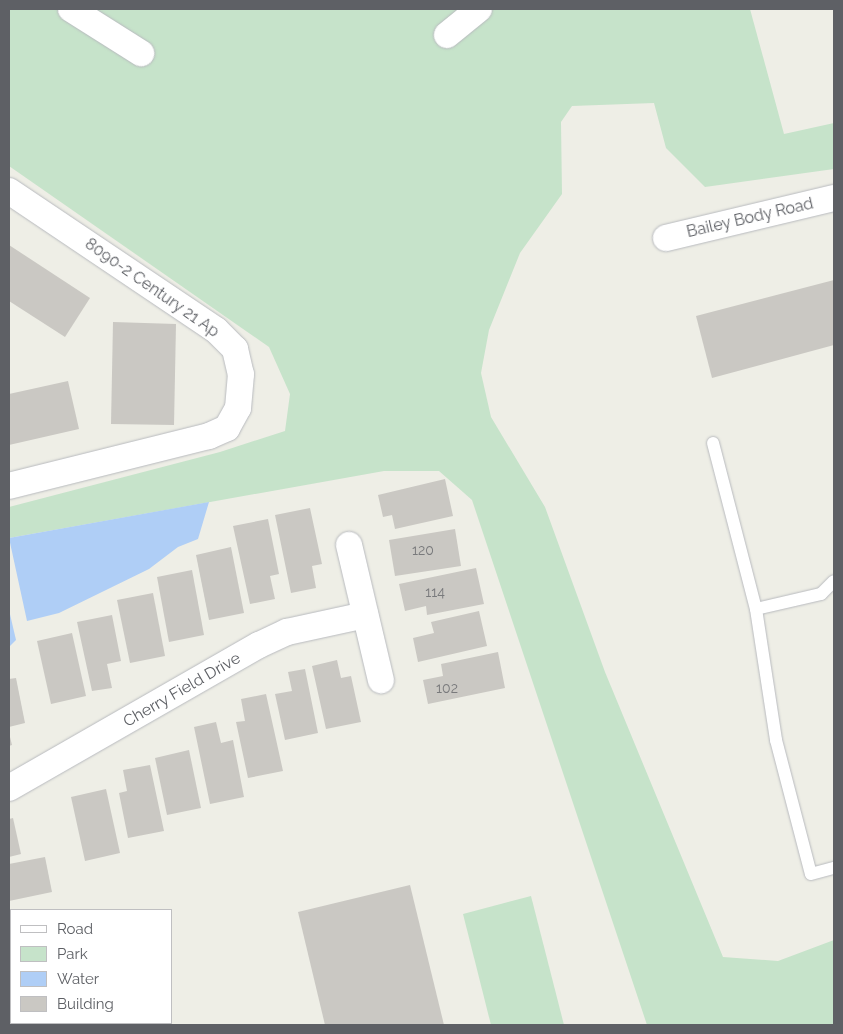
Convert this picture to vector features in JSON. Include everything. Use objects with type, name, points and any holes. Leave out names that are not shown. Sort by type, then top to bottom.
[{"type":"street","points":[[71,9],[141,53]]},
{"type":"street","points":[[447,35],[479,9]]},
{"type":"street","name":"8090-2 Century 21 Ap","points":[[9,191],[216,330],[235,350],[241,374],[238,408],[227,428],[209,436],[9,486]]},
{"type":"street","name":"Bailey Body Road","points":[[666,238],[834,198]]},
{"type":"street","points":[[349,545],[381,680]]},
{"type":"street","name":"Cherry Field Drive","points":[[9,788],[259,645],[287,632],[365,615]]},
{"type":"lane","points":[[713,444],[756,609],[776,740],[810,874],[834,868]]},
{"type":"lane","points":[[756,609],[822,594],[834,581]]},
{"type":"green space","points":[[9,9],[750,9],[784,134],[834,123],[834,169],[705,187],[666,148],[654,103],[572,106],[561,122],[562,194],[520,253],[489,330],[481,373],[491,417],[545,507],[605,672],[723,957],[778,961],[834,940],[834,1024],[647,1025],[472,500],[439,471],[384,471],[9,538],[9,507],[220,452],[285,431],[290,394],[269,347],[9,166]]},
{"type":"green space","points":[[531,896],[564,1025],[491,1025],[463,914]]},
{"type":"water","points":[[209,502],[198,539],[178,547],[149,569],[59,613],[27,621],[9,538]]},
{"type":"water","points":[[9,610],[16,640],[9,647]]},
{"type":"building","points":[[9,245],[90,298],[65,337],[9,301]]},
{"type":"building","points":[[834,280],[834,345],[712,378],[696,316]]},
{"type":"building","points":[[113,322],[176,324],[174,425],[111,424]]},
{"type":"building","points":[[68,381],[79,429],[9,445],[9,394]]},
{"type":"building","points":[[445,479],[453,516],[395,529],[392,515],[383,517],[378,495]]},
{"type":"building","points":[[310,508],[322,564],[312,566],[316,588],[291,593],[275,515]]},
{"type":"building","points":[[268,519],[279,574],[270,576],[275,599],[250,604],[233,526]]},
{"type":"building","points":[[455,529],[461,566],[395,576],[389,540]]},
{"type":"building","points":[[231,547],[244,613],[209,620],[196,555]]},
{"type":"building","points":[[476,568],[484,604],[427,615],[426,606],[405,611],[399,584]]},
{"type":"building","points":[[192,570],[204,635],[169,642],[157,577]]},
{"type":"building","points":[[153,593],[165,656],[130,663],[117,600]]},
{"type":"building","points":[[479,611],[487,646],[418,662],[413,638],[434,633],[431,622]]},
{"type":"building","points":[[112,615],[121,661],[107,664],[112,688],[92,691],[77,622]]},
{"type":"building","points":[[72,633],[86,696],[51,704],[37,641]]},
{"type":"building","points":[[498,652],[505,688],[428,704],[423,680],[443,676],[441,664]]},
{"type":"building","points":[[337,660],[341,678],[351,676],[361,722],[326,729],[312,666]]},
{"type":"building","points":[[305,669],[318,733],[285,740],[275,694],[292,691],[288,672]]},
{"type":"building","points":[[16,678],[25,723],[9,727],[9,679]]},
{"type":"building","points":[[266,694],[283,771],[248,778],[236,722],[245,721],[241,699]]},
{"type":"building","points":[[216,722],[221,743],[233,740],[244,797],[210,804],[194,727]]},
{"type":"building","points":[[9,733],[12,745],[9,746]]},
{"type":"building","points":[[189,750],[201,808],[167,815],[155,758]]},
{"type":"building","points":[[150,765],[164,831],[128,838],[119,793],[127,791],[123,770]]},
{"type":"building","points":[[106,789],[120,853],[85,861],[71,797]]},
{"type":"building","points":[[13,818],[21,854],[9,857],[9,819]]},
{"type":"building","points":[[45,857],[52,892],[9,901],[9,864]]},
{"type":"building","points":[[410,885],[444,1025],[325,1025],[298,912]]},
{"type":"building","points":[[10,1004],[10,1024],[46,1025],[9,1025]]},
{"type":"building","points":[[54,1024],[92,1024],[92,1025]]}]
